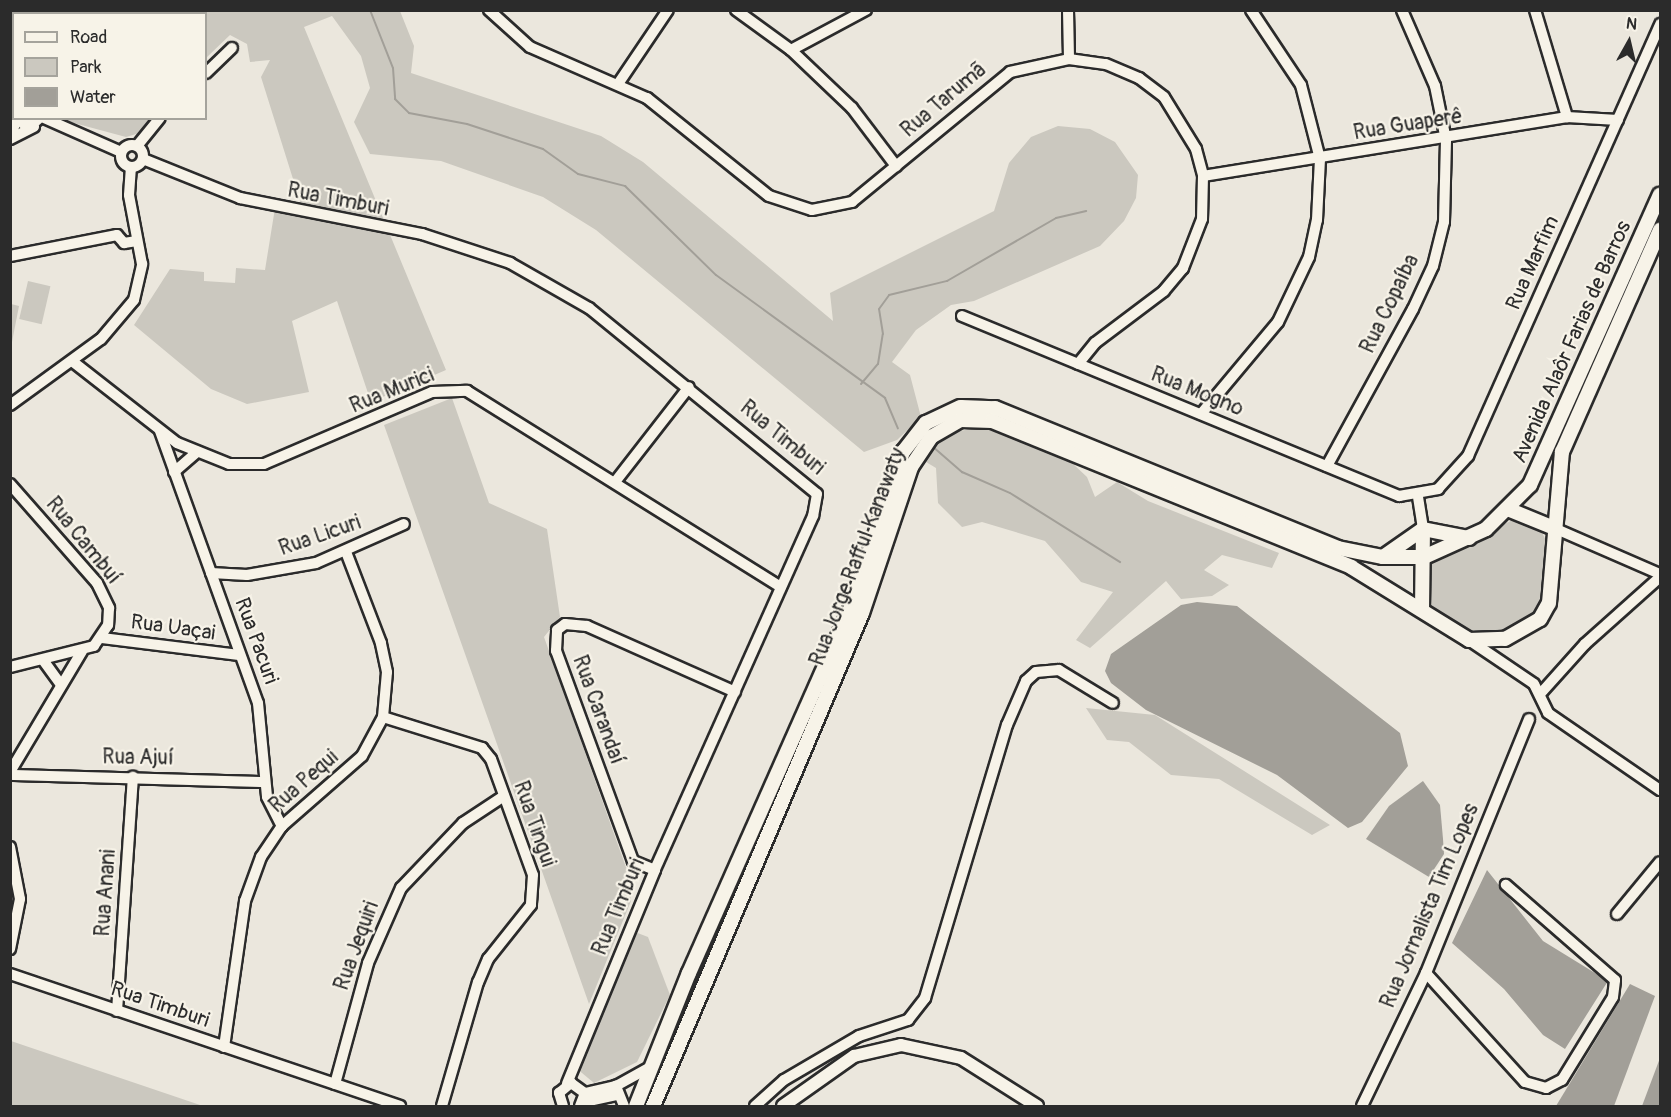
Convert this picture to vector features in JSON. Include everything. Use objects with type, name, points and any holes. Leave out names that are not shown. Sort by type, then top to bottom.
[{"type":"main road","name":"Avenida Alaôr Farias de Barros","points":[[1424,557],[1469,538],[1510,510],[1543,462],[1660,195]]},
{"type":"main road","name":"Avenida Alaôr Farias de Barros","points":[[1469,640],[1505,639],[1540,619],[1549,603],[1554,528],[1563,452],[1660,230]]},
{"type":"main road","name":"Rua Jorge Rafful Kanawaty","points":[[636,1107],[648,1068],[664,1029],[850,610],[903,452],[926,423],[961,407],[995,408],[1338,548],[1383,557],[1424,557]]},
{"type":"main road","name":"Rua Jorge Rafful Kanawaty","points":[[653,1107],[679,1035],[862,613],[911,466],[947,425],[992,421],[1351,567],[1469,640]]},
{"type":"main road","points":[[1510,510],[1554,528]]},
{"type":"main road","points":[[1383,557],[1423,529],[1469,538]]},
{"type":"main road","points":[[1422,610],[1423,529]]},
{"type":"main road","points":[[664,1029],[679,1035]]},
{"type":"street","name":"Rua Tarumã","points":[[489,10],[530,47],[618,84],[672,116],[769,196],[790,207],[812,210],[852,202],[1010,72],[1069,59],[1106,64],[1164,97],[1197,149],[1203,176],[1202,219],[1183,268],[1164,291],[1095,343],[1078,364]]},
{"type":"street","points":[[618,84],[668,10]]},
{"type":"street","points":[[736,10],[791,50],[852,108],[896,166]]},
{"type":"street","points":[[791,50],[866,10]]},
{"type":"street","points":[[1068,10],[1069,59]]},
{"type":"street","points":[[1201,414],[1278,322],[1294,294],[1317,220],[1320,159],[1301,85],[1251,10]]},
{"type":"street","name":"Rua Copaíba","points":[[1327,466],[1433,266],[1449,180],[1446,140],[1435,86],[1402,10]]},
{"type":"street","points":[[1535,10],[1567,117]]},
{"type":"street","name":"Rua Marfim","points":[[1418,497],[1457,474],[1468,456],[1660,24]]},
{"type":"street","points":[[207,72],[232,48]]},
{"type":"street","name":"Rua Guaperê","points":[[1203,176],[1446,140],[1567,117],[1618,120]]},
{"type":"street","points":[[47,120],[56,126],[121,152],[137,146],[158,120]]},
{"type":"street","points":[[10,139],[34,123],[56,126]]},
{"type":"street","points":[[131,168],[143,159],[137,146]]},
{"type":"street","points":[[121,152],[122,162],[131,168]]},
{"type":"street","name":"Rua Timburi","points":[[143,159],[240,198],[422,234],[510,264],[589,308],[689,387],[817,494],[813,516],[655,870],[558,1103]]},
{"type":"street","points":[[10,405],[72,361],[123,318],[134,300],[142,264],[133,222],[131,168]]},
{"type":"street","points":[[10,256],[117,235],[133,222]]},
{"type":"street","points":[[117,235],[124,243],[137,241]]},
{"type":"street","name":"Rua Mogno","points":[[962,316],[1399,496],[1418,497]]},
{"type":"street","name":"Rua Murici","points":[[72,361],[160,430],[196,453],[229,464],[264,464],[449,389],[481,398],[781,587]]},
{"type":"street","points":[[615,482],[689,387]]},
{"type":"street","name":"Rua Pacuri","points":[[160,430],[259,711],[264,782],[282,826]]},
{"type":"street","points":[[174,472],[196,453]]},
{"type":"street","name":"Rua Cambuí","points":[[10,484],[105,595],[108,625],[102,638]]},
{"type":"street","points":[[1418,497],[1423,529]]},
{"type":"street","name":"Rua Licuri","points":[[211,573],[284,571],[346,552],[404,524]]},
{"type":"street","points":[[1541,693],[1584,644],[1660,575],[1554,528]]},
{"type":"street","name":"Rua Pequi","points":[[224,1047],[245,901],[261,857],[282,826],[362,756],[383,717],[383,653],[346,552]]},
{"type":"street","name":"Rua Carandaí","points":[[655,870],[633,861],[556,651],[557,630],[565,624],[587,626],[735,692]]},
{"type":"street","points":[[10,667],[82,651],[102,638]]},
{"type":"street","name":"Rua Uaçai","points":[[102,638],[239,655]]},
{"type":"street","points":[[1469,640],[1541,693],[1548,713],[1660,790]]},
{"type":"street","points":[[10,773],[82,651]]},
{"type":"street","points":[[43,660],[61,685]]},
{"type":"street","points":[[755,1107],[784,1080],[859,1036],[908,1020],[925,998],[1008,725],[1026,681],[1036,672],[1059,670],[1113,703]]},
{"type":"street","name":"Rua Tingui","points":[[383,717],[482,748],[504,796],[535,890],[531,905],[488,959],[442,1107]]},
{"type":"street","name":"Rua Jornalista Tim Lopes","points":[[1362,1107],[1426,973],[1529,719]]},
{"type":"street","name":"Rua Ajuí","points":[[10,773],[264,782]]},
{"type":"street","name":"Rua Anani","points":[[117,1011],[133,777]]},
{"type":"street","name":"Rua Jequiri","points":[[334,1084],[368,963],[401,888],[463,823],[504,796]]},
{"type":"street","points":[[10,847],[20,899],[10,949]]},
{"type":"street","points":[[1617,914],[1660,862]]},
{"type":"street","points":[[1426,973],[1525,1082],[1546,1088],[1562,1080],[1613,997],[1615,980],[1506,885]]},
{"type":"street","name":"Rua Timburi","points":[[10,974],[400,1107]]},
{"type":"street","points":[[783,1107],[854,1056],[901,1044],[961,1058],[1036,1107]]},
{"type":"street","points":[[567,1084],[580,1086],[583,1100],[616,1090],[648,1068]]},
{"type":"street","points":[[616,1090],[624,1107]]},
{"type":"green space","points":[[115,10],[400,11],[414,46],[411,73],[601,136],[643,162],[833,321],[830,293],[994,211],[1009,163],[1031,137],[1058,126],[1090,129],[1115,142],[1138,175],[1136,198],[1124,221],[1100,246],[974,301],[951,305],[916,330],[892,362],[910,375],[921,417],[897,440],[864,452],[596,230],[543,197],[441,161],[370,154],[354,122],[370,88],[361,56],[332,16],[304,27],[446,370],[371,402],[337,301],[292,321],[309,392],[247,404],[211,389],[134,325],[170,269],[204,272],[204,281],[235,283],[236,268],[265,270],[275,208],[304,214],[261,77],[270,60],[250,62],[247,44],[230,35],[207,57],[207,12],[113,12]]},
{"type":"green space","points":[[63,120],[153,120],[143,132],[126,137]]},
{"type":"green space","points":[[28,281],[50,286],[42,324],[19,319]]},
{"type":"green space","points":[[10,304],[19,306],[11,347]]},
{"type":"green space","points":[[452,398],[489,503],[547,529],[560,617],[544,637],[628,873],[631,901],[589,1004],[384,425]]},
{"type":"green space","points":[[979,427],[1013,433],[1071,462],[1087,477],[1095,497],[1117,482],[1148,501],[1279,553],[1272,568],[1222,555],[1204,570],[1229,585],[1212,596],[1181,599],[1166,581],[1090,648],[1076,640],[1113,592],[1081,582],[1045,541],[982,522],[962,527],[938,503],[936,468],[921,459],[946,434]]},
{"type":"green space","points":[[1518,517],[1538,524],[1548,545],[1544,599],[1532,620],[1502,636],[1468,634],[1431,611],[1422,596],[1431,562]]},
{"type":"green space","points":[[1086,708],[1155,715],[1330,825],[1312,835],[1219,779],[1171,775],[1129,742],[1107,740]]},
{"type":"green space","points":[[635,932],[648,937],[670,995],[637,1062],[594,1083],[576,1068]]},
{"type":"green space","points":[[11,1041],[203,1106],[11,1106]]},
{"type":"water","points":[[1197,602],[1237,606],[1400,733],[1408,766],[1362,822],[1348,828],[1277,775],[1146,710],[1111,683],[1105,671],[1111,654],[1181,605]]},
{"type":"water","points":[[1423,781],[1440,805],[1444,854],[1429,877],[1366,839],[1389,806]]},
{"type":"water","points":[[1487,870],[1543,941],[1608,981],[1565,1049],[1543,1035],[1504,989],[1452,943]]},
{"type":"water","points":[[1630,984],[1655,996],[1614,1106],[1556,1106]]},
{"type":"water","points":[[1660,1058],[1660,1106],[1642,1106]]},
{"type":"waterway","points":[[370,10],[393,68],[395,99],[409,113],[467,124],[543,149],[578,174],[625,186],[716,275],[885,398],[898,428]]},
{"type":"waterway","points":[[861,384],[878,364],[883,334],[879,309],[889,295],[947,281],[1056,218],[1086,211]]},
{"type":"waterway","points":[[932,446],[962,472],[1010,493],[1120,562]]}]
